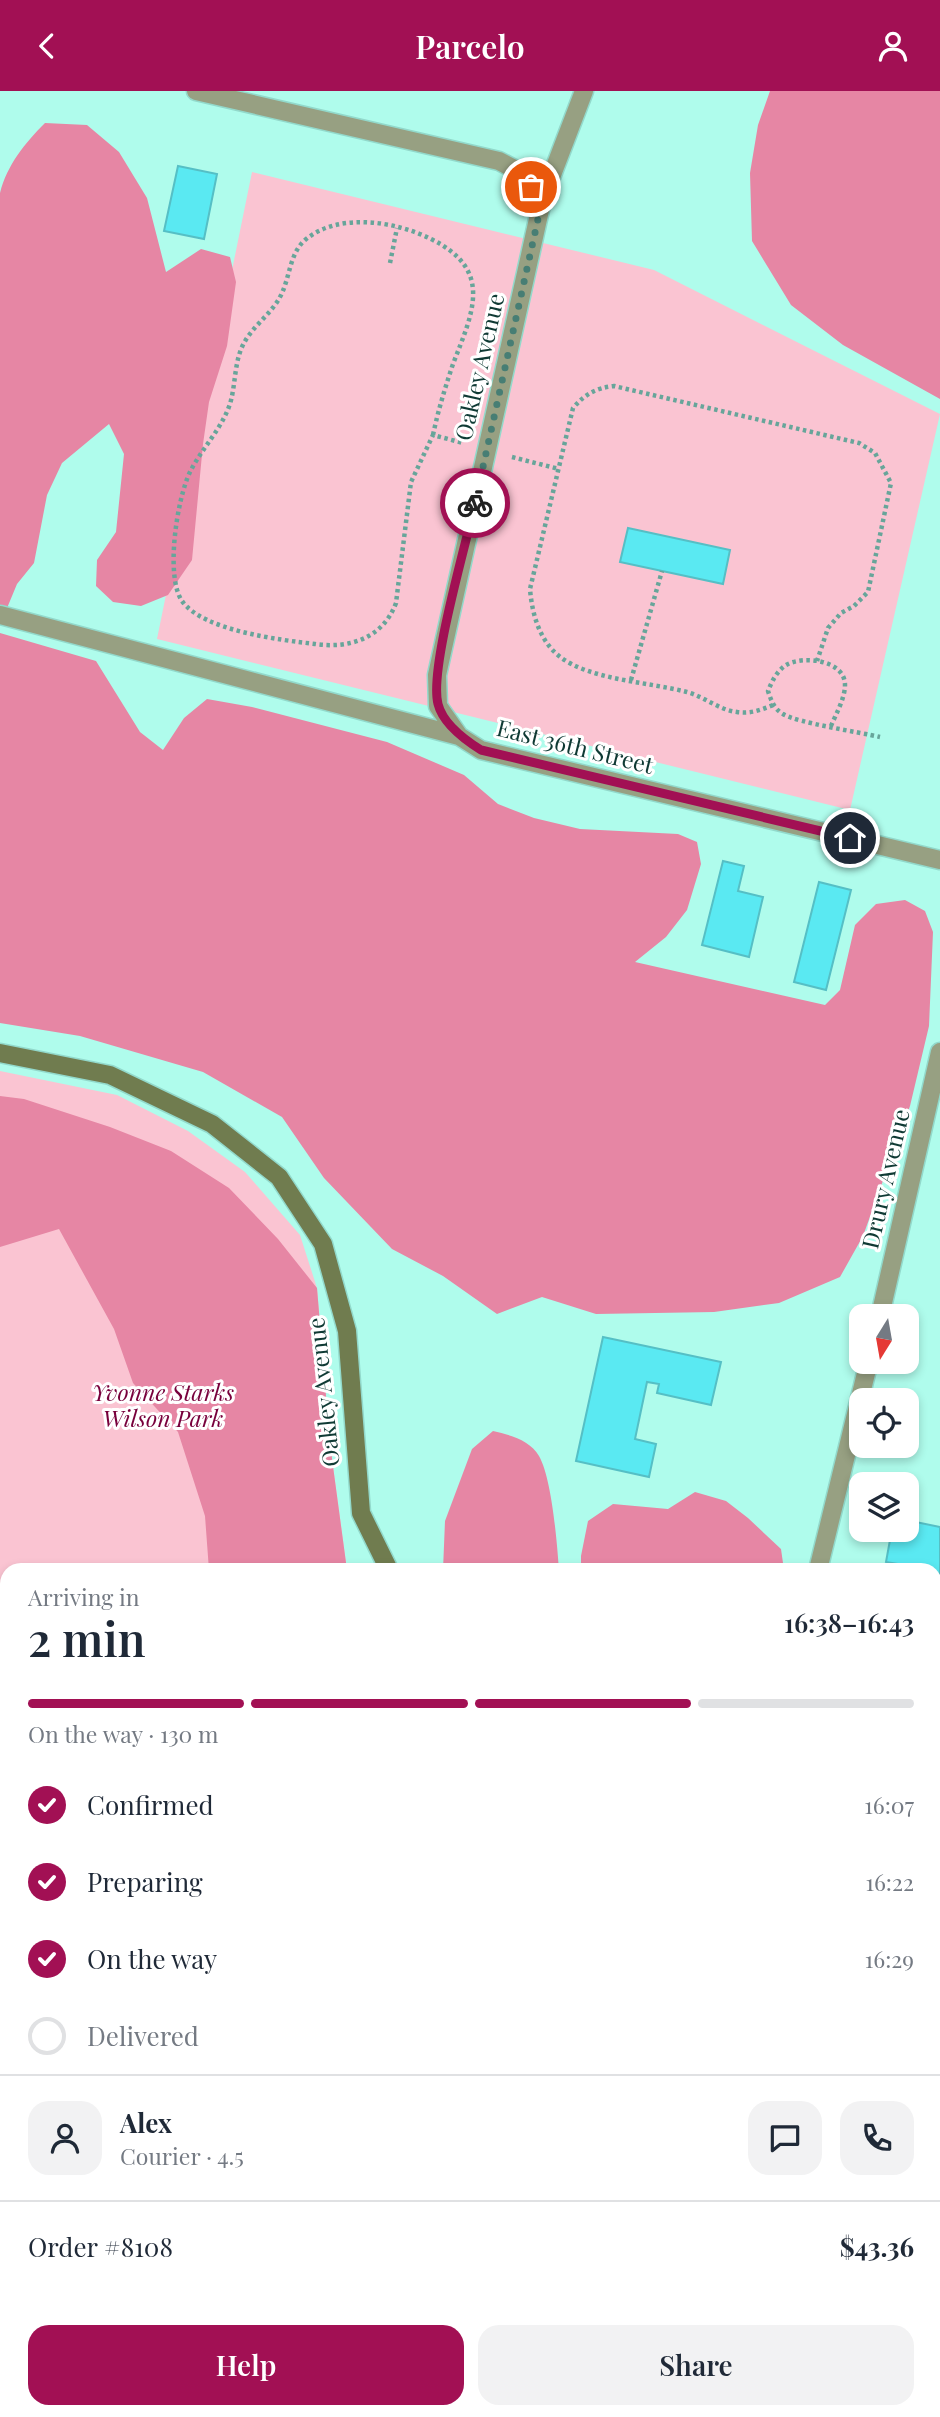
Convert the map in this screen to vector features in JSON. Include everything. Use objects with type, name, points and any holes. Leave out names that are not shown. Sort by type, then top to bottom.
[{"type":"street","points":[[196,91],[499,161],[520,172],[542,201]]},
{"type":"street","name":"Oakley Avenue","points":[[459,736],[438,706],[437,675],[542,201],[584,91]]},
{"type":"street","name":"East 36th Street","points":[[0,615],[459,736],[481,750],[940,860]]},
{"type":"street","name":"Drury Avenue","points":[[883,1304],[940,1052]]},
{"type":"street","name":"Oakley Avenue","points":[[0,1053],[110,1075],[212,1124],[279,1177],[324,1244],[347,1331],[361,1513],[386,1563]]},
{"type":"street","points":[[820,1563],[866,1374]]},
{"type":"path","points":[[365,222],[420,233],[446,247],[464,264],[472,284],[475,306],[441,399],[433,435],[411,482],[396,603],[391,616],[375,632],[339,647],[292,641],[209,620],[188,609],[180,598],[174,574],[178,516],[187,482],[224,419],[244,342],[280,299],[293,259],[303,241],[319,231],[341,223],[365,222]]},
{"type":"path","points":[[390,263],[397,228]]},
{"type":"path","points":[[773,705],[755,712],[738,713],[686,692],[575,666],[557,654],[540,633],[531,606],[530,589],[573,408],[598,388],[614,386],[859,443],[875,453],[891,484],[867,591],[828,628],[817,661]]},
{"type":"path","points":[[433,435],[559,469]]},
{"type":"path","points":[[631,680],[662,571]]},
{"type":"path","points":[[831,726],[845,683],[842,674],[832,666],[817,661],[801,660],[786,665],[773,678],[768,691],[773,705],[783,714],[831,726],[880,737]]},
{"type":"green space","points":[[770,91],[940,91],[940,399],[843,345],[791,305],[752,241],[750,173],[758,125]]},
{"type":"green space","points":[[45,123],[87,125],[119,152],[147,198],[166,272],[201,249],[230,257],[236,282],[227,346],[209,402],[192,560],[168,595],[141,606],[113,602],[96,586],[97,560],[116,532],[124,454],[109,424],[62,463],[47,495],[34,563],[17,584],[0,625],[0,193],[7,173],[18,155]]},
{"type":"green space","points":[[252,172],[654,270],[940,414],[850,810],[157,639]]},
{"type":"green space","points":[[0,633],[96,661],[140,732],[163,750],[184,718],[207,699],[252,707],[387,742],[464,775],[498,804],[534,818],[580,829],[678,834],[697,842],[701,864],[687,910],[666,937],[635,962],[825,1005],[840,990],[855,925],[876,904],[905,900],[925,911],[933,932],[929,1026],[910,1106],[863,1236],[840,1277],[779,1303],[714,1312],[596,1314],[542,1297],[497,1314],[443,1276],[392,1249],[324,1178],[282,1117],[203,1072],[80,1036],[0,1023]]},
{"type":"green space","name":"Yvonne Starks Wilson Park","points":[[0,1071],[117,1095],[188,1131],[245,1172],[300,1235],[317,1288],[330,1444],[346,1563],[0,1563]]},
{"type":"green space","points":[[0,1096],[24,1099],[110,1127],[171,1151],[229,1188],[278,1239],[317,1288],[330,1444],[346,1563],[208,1563],[205,1516],[178,1432],[133,1383],[114,1329],[59,1229],[0,1247]]},
{"type":"green space","points":[[493,1431],[513,1436],[535,1450],[544,1466],[551,1495],[558,1563],[443,1563],[445,1521],[472,1449]]},
{"type":"green space","points":[[695,1492],[726,1501],[781,1549],[783,1563],[581,1563],[588,1521],[613,1504],[668,1509]]},
{"type":"building","points":[[178,166],[217,174],[204,239],[164,231]]},
{"type":"building","points":[[628,528],[730,550],[723,584],[620,562]]},
{"type":"building","points":[[723,861],[744,866],[738,891],[763,897],[749,957],[702,945]]},
{"type":"building","points":[[819,882],[851,890],[826,990],[794,982]]},
{"type":"building","points":[[603,1337],[721,1362],[711,1405],[657,1393],[659,1384],[647,1382],[635,1439],[656,1444],[649,1477],[576,1461]]},
{"type":"building","points":[[919,1523],[940,1527],[940,1563],[886,1562],[890,1542],[919,1542]]},
{"type":"way so far","points":[[475,503],[542,201],[531,187]]},
{"type":"route","points":[[475,503],[437,675],[438,706],[459,736],[481,750],[850,838]]}]
